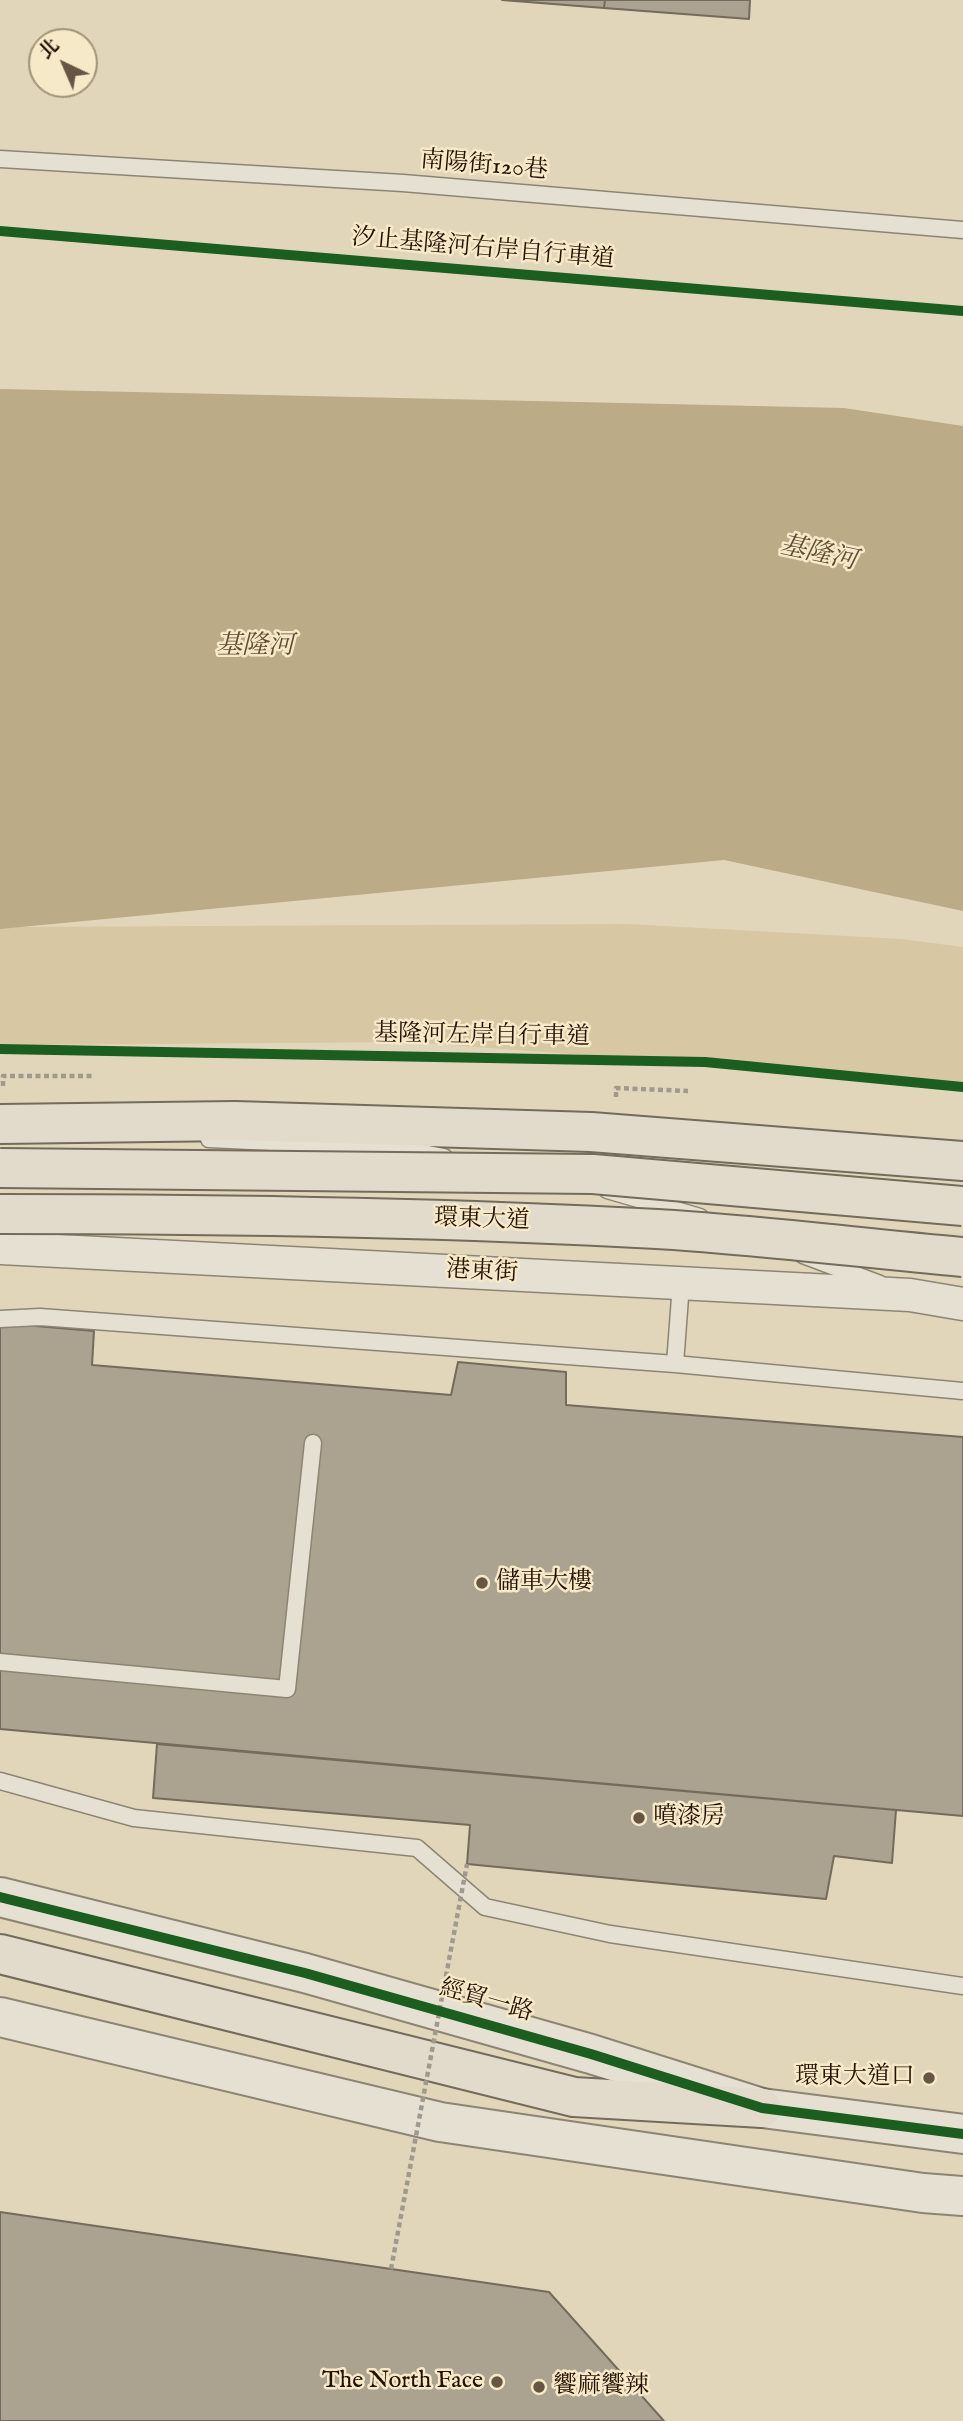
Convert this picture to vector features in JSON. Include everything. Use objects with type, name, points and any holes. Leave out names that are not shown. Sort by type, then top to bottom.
[{"type":"highway","points":[[0,1124],[235,1121],[591,1132],[963,1161]]},
{"type":"highway","points":[[0,1168],[593,1174],[963,1206]]},
{"type":"highway","name":"環東大道","points":[[0,1214],[173,1214],[548,1224],[659,1229],[963,1257]]},
{"type":"highway","points":[[0,1954],[574,2097],[762,2108]]},
{"type":"street","name":"港東街","points":[[0,1248],[910,1296],[963,1304]]},
{"type":"street","name":"經貿一路","points":[[0,1897],[306,1973],[578,2050],[762,2108],[963,2134]]},
{"type":"street","points":[[0,2017],[440,2122],[911,2191],[963,2196]]},
{"type":"lane","name":"南陽街120巷","points":[[0,159],[403,183],[963,230]]},
{"type":"lane","points":[[0,1133],[397,1148],[574,1181],[698,1216],[910,1296]]},
{"type":"lane","points":[[675,1364],[681,1284]]},
{"type":"lane","points":[[0,1319],[54,1318],[675,1364],[963,1391]]},
{"type":"lane","points":[[0,1662],[287,1689],[313,1443]]},
{"type":"lane","points":[[0,1781],[134,1818],[417,1848],[485,1907],[610,1934],[963,1986]]},
{"type":"path","points":[[391,2269],[467,1864]]},
{"type":"shaded area","points":[[627,924],[901,939],[963,947],[963,1083],[409,1042],[0,1045],[0,927]]},
{"type":"water","name":"基隆河","points":[[0,389],[844,408],[963,426],[963,911],[724,860],[0,929]]},
{"type":"building","points":[[502,0],[605,0],[604,8]]},
{"type":"building","points":[[605,0],[750,0],[749,19],[604,8]]},
{"type":"building","name":"儲車大樓","points":[[0,1323],[94,1331],[92,1365],[451,1395],[458,1362],[566,1372],[566,1405],[963,1437],[963,1816],[0,1729]]},
{"type":"building","name":"噴漆房","points":[[157,1744],[896,1810],[892,1863],[834,1856],[826,1899],[467,1864],[470,1825],[153,1798]]},
{"type":"building","points":[[0,2212],[549,2292],[664,2421],[0,2421]]},
{"type":"cycle path","name":"汐止基隆河右岸自行車道","points":[[0,231],[963,311]]},
{"type":"cycle path","name":"基隆河左岸自行車道","points":[[0,1049],[705,1062],[963,1087]]},
{"type":"cycle path","points":[[0,1897],[305,1973],[591,2054],[762,2108],[963,2134]]},
{"type":"place","name":"儲車大樓","points":[[482,1583]]},
{"type":"place","name":"噴漆房","points":[[639,1818]]},
{"type":"place","name":"環東大道口","points":[[929,2078]]},
{"type":"place","name":"The North Face","points":[[497,2382]]},
{"type":"place","name":"饗麻饗辣","points":[[539,2387]]}]
